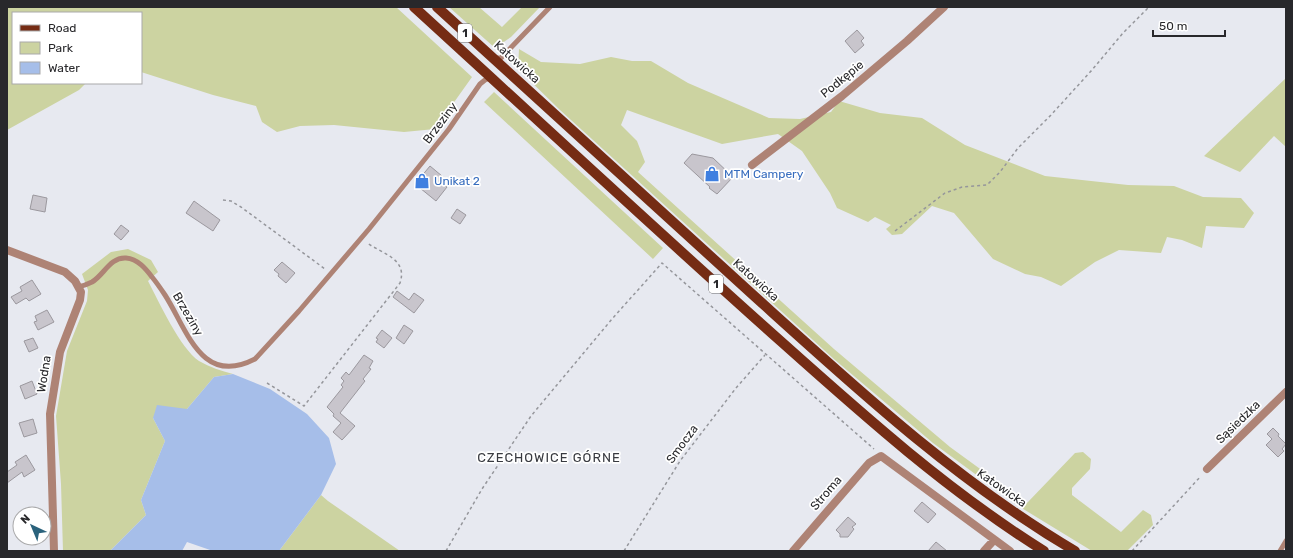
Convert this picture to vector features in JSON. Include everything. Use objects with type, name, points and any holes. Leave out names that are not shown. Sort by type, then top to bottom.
[{"type":"main road","name":"1","points":[[414,7],[676,248],[884,433],[959,492],[1044,551]]},
{"type":"main road","name":"Katowicka","points":[[437,7],[884,412],[963,476],[1021,516],[1076,551]]},
{"type":"street","name":"Podkępie","points":[[752,165],[842,96],[907,41],[944,7]]},
{"type":"street","points":[[7,250],[65,272],[75,281],[78,287]]},
{"type":"street","name":"Wodna","points":[[54,551],[50,414],[60,352],[80,300],[81,292],[78,287]]},
{"type":"street","name":"Sąsiedzka","points":[[1207,469],[1286,392]]},
{"type":"street","points":[[881,456],[1010,551]]},
{"type":"street","name":"Stroma","points":[[793,551],[869,462],[881,456]]},
{"type":"street","points":[[984,551],[994,540]]},
{"type":"lane","points":[[492,58],[500,58],[550,7]]},
{"type":"lane","name":"Brzeziny","points":[[78,287],[93,282],[110,264],[118,259],[126,258],[138,262],[148,272],[165,295],[184,330],[196,347],[208,360],[223,366],[235,367],[246,364],[255,359],[331,274],[449,129],[480,84],[490,78]]},
{"type":"lane","points":[[1280,551],[1286,541]]},
{"type":"path","points":[[895,232],[945,193],[962,187],[987,185],[1000,172],[1018,148],[1051,115],[1123,33],[1149,7]]},
{"type":"path","points":[[223,200],[231,201],[241,207],[331,274]]},
{"type":"path","points":[[267,383],[304,406],[400,283],[402,276],[401,269],[396,260],[361,238]]},
{"type":"path","points":[[446,551],[482,489],[531,416],[612,319],[662,263],[881,456]]},
{"type":"path","name":"Smocza","points":[[624,551],[680,461],[736,388],[765,355]]},
{"type":"path","points":[[1132,551],[1207,469]]},
{"type":"green space","points":[[7,7],[396,7],[472,77],[435,129],[404,132],[334,125],[300,126],[277,132],[262,122],[256,106],[213,95],[142,72],[142,12],[12,12],[12,84],[85,84],[79,90],[7,130]]},
{"type":"green space","points":[[449,7],[479,7],[502,27],[522,7],[540,7],[511,37],[495,48]]},
{"type":"green space","points":[[519,49],[541,62],[580,64],[611,57],[632,61],[651,61],[688,83],[769,118],[800,119],[831,112],[839,101],[880,113],[922,118],[965,145],[1045,176],[1128,185],[1174,186],[1203,197],[1241,198],[1254,213],[1244,228],[1206,226],[1202,248],[1182,240],[1167,237],[1161,253],[1119,250],[1095,262],[1061,286],[1041,277],[1025,274],[993,259],[954,213],[932,206],[902,234],[892,235],[886,229],[891,225],[875,217],[868,222],[837,208],[830,193],[802,151],[778,134],[722,144],[627,110],[621,125],[637,141],[645,162],[638,172],[834,349],[950,447],[1027,503],[1075,453],[1083,452],[1091,459],[1090,469],[1072,488],[1072,495],[1121,532],[1143,510],[1151,515],[1153,525],[1127,551],[1092,551],[1020,507],[933,443],[835,360],[560,110],[518,69]]},
{"type":"green space","points":[[1286,78],[1286,147],[1274,136],[1240,172],[1204,156]]},
{"type":"green space","points":[[494,92],[663,248],[653,259],[484,102]]},
{"type":"green space","points":[[128,249],[151,260],[158,272],[148,281],[177,336],[192,355],[207,365],[233,374],[214,377],[187,409],[153,418],[165,441],[141,500],[146,515],[110,551],[63,551],[61,484],[56,416],[67,351],[87,301],[88,290],[82,274],[111,252]]},
{"type":"green space","points":[[321,495],[328,501],[400,551],[279,551]]},
{"type":"water","points":[[233,374],[270,389],[307,414],[329,438],[336,464],[321,495],[279,551],[213,551],[187,542],[182,551],[110,551],[146,515],[141,500],[165,441],[153,418],[157,405],[187,409],[214,377]]},
{"type":"building","points":[[857,30],[864,38],[861,41],[864,45],[855,53],[845,41]]},
{"type":"building","name":"MTM Campery","points":[[692,154],[713,158],[733,177],[717,194],[684,163]]},
{"type":"building","points":[[430,166],[442,176],[439,181],[447,187],[436,201],[415,184]]},
{"type":"building","points":[[33,195],[47,198],[45,212],[30,209]]},
{"type":"building","points":[[194,201],[220,220],[213,231],[186,213]]},
{"type":"building","points":[[457,209],[466,215],[460,224],[451,218]]},
{"type":"building","points":[[121,225],[129,231],[121,240],[114,234]]},
{"type":"building","points":[[282,262],[295,273],[286,283],[274,270]]},
{"type":"building","points":[[32,280],[41,294],[29,301],[26,298],[16,304],[11,297],[22,291],[20,287]]},
{"type":"building","points":[[397,291],[409,300],[414,293],[424,300],[414,313],[393,297]]},
{"type":"building","points":[[47,310],[54,322],[38,330],[34,322],[37,321],[35,316]]},
{"type":"building","points":[[404,325],[413,331],[404,344],[396,338]]},
{"type":"building","points":[[382,330],[392,338],[384,348],[376,342],[378,339],[376,338]]},
{"type":"building","points":[[33,338],[38,348],[29,352],[24,341]]},
{"type":"building","points":[[364,355],[373,361],[369,368],[371,369],[363,379],[365,381],[340,413],[355,426],[342,440],[333,432],[341,423],[333,416],[334,414],[327,407],[343,387],[341,385],[344,381],[341,378],[346,372],[349,375]]},
{"type":"building","points":[[32,381],[37,394],[25,399],[20,386]]},
{"type":"building","points":[[33,419],[37,433],[24,437],[19,423]]},
{"type":"building","points":[[1273,428],[1286,444],[1282,449],[1284,451],[1278,457],[1266,445],[1272,439],[1267,434]]},
{"type":"building","points":[[26,455],[35,470],[24,477],[22,472],[7,483],[7,472],[17,465],[15,462]]},
{"type":"building","points":[[922,502],[936,514],[928,523],[914,511]]},
{"type":"building","points":[[848,517],[856,524],[852,527],[854,529],[848,537],[840,537],[840,534],[836,530]]},
{"type":"building","points":[[936,542],[947,551],[928,551]]},
{"type":"place","name":"MTM Campery","points":[[712,174]]},
{"type":"place","name":"Unikat 2","points":[[422,181]]},
{"type":"district","name":"CZECHOWICE GÓRNE","points":[[549,457]]}]
